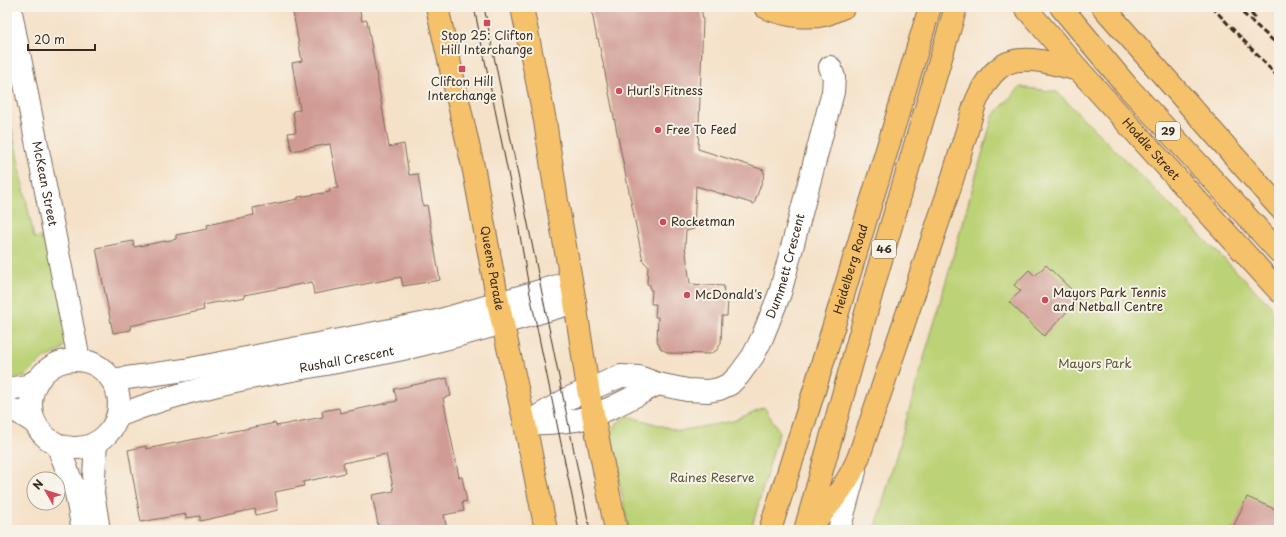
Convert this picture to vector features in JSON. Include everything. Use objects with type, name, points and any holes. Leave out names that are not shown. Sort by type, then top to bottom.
[{"type":"main road","name":"Queens Parade","points":[[437,7],[474,171],[500,313],[525,424],[546,530]]},
{"type":"main road","points":[[522,7],[545,121],[588,389],[616,530]]},
{"type":"main road","points":[[765,7],[774,12],[796,16],[822,15],[844,7]]},
{"type":"main road","name":"Hoddle Street","points":[[1026,7],[1079,70],[1279,290]]},
{"type":"main road","name":"Hoddle Street","points":[[1061,7],[1126,84],[1279,252]]},
{"type":"main road","points":[[1103,7],[1279,207]]},
{"type":"main road","name":"Heidelberg Road","points":[[770,530],[815,388],[930,10]]},
{"type":"main road","name":"46","points":[[807,530],[878,270],[955,10]]},
{"type":"main road","points":[[807,530],[839,492],[850,476],[859,456],[944,205],[980,92],[990,77],[1001,66],[1019,59],[1028,58],[1042,60],[1079,70]]},
{"type":"street","name":"McKean Street","points":[[10,7],[79,360]]},
{"type":"street","name":"Dummett Crescent","points":[[525,424],[553,406],[588,389],[621,376],[627,375],[639,377],[658,384],[687,390],[708,391],[719,389],[730,384],[739,375],[753,356],[762,338],[780,293],[833,92],[834,77],[830,67]]},
{"type":"street","name":"Rushall Crescent","points":[[118,416],[199,388],[421,345],[500,313],[573,292]]},
{"type":"street","name":"Rushall Crescent","points":[[112,380],[185,370],[429,322],[500,313]]},
{"type":"street","points":[[7,389],[27,386],[40,378],[50,368],[64,361],[79,360],[92,363],[103,370],[112,380],[118,391],[120,406],[118,416],[113,427],[106,436],[96,443],[84,447],[70,448],[57,444],[47,438],[35,423],[32,409],[33,391],[40,378]]},
{"type":"street","points":[[525,424],[568,421],[593,414],[658,384]]},
{"type":"street","points":[[7,407],[35,423]]},
{"type":"street","points":[[96,443],[93,493],[99,530]]},
{"type":"street","points":[[57,444],[76,493],[83,530]]},
{"type":"street","points":[[839,530],[859,456]]},
{"type":"green space","name":"Mayors Park","points":[[1020,87],[1057,92],[1279,314],[1279,530],[875,530],[993,116]]},
{"type":"green space","points":[[7,105],[34,238],[50,235],[71,336],[60,351],[42,360],[25,377],[12,378],[7,377]]},
{"type":"green space","name":"Raines Reserve","points":[[764,407],[779,431],[751,530],[629,530],[611,441],[617,423],[628,416],[679,431],[733,421]]},
{"type":"building","points":[[292,7],[359,7],[362,21],[367,20],[389,147],[404,144],[409,175],[418,174],[423,206],[427,205],[440,280],[403,286],[401,277],[314,294],[312,282],[244,295],[245,297],[203,305],[204,310],[130,326],[131,330],[113,333],[96,248],[133,241],[134,247],[176,239],[176,235],[208,229],[207,225],[254,215],[253,208],[298,199],[298,197],[330,192],[329,189],[338,188],[330,144],[292,151],[288,133],[296,132],[293,111],[300,110],[292,63],[302,61]]},
{"type":"building","points":[[591,7],[701,7],[703,20],[698,149],[764,170],[763,172],[765,173],[754,204],[696,186],[694,229],[686,231],[685,246],[690,284],[724,286],[723,299],[728,299],[727,316],[722,316],[721,343],[717,350],[710,354],[669,353],[661,349],[657,341],[658,317],[655,317],[656,304],[651,304],[652,290],[650,290],[650,285],[647,284],[648,266],[643,261]]},
{"type":"building","name":"Mayors Park Tennis and Netball Centre","points":[[1046,265],[1080,298],[1044,336],[1009,302],[1021,291],[1014,285],[1029,270],[1035,276]]},
{"type":"building","points":[[447,378],[451,396],[443,398],[459,477],[462,477],[467,501],[462,502],[464,511],[444,515],[447,530],[379,530],[372,495],[394,491],[386,454],[343,463],[345,473],[303,482],[304,486],[275,492],[278,510],[256,515],[255,509],[200,521],[200,516],[186,518],[186,514],[141,522],[128,450],[146,446],[146,449],[275,423],[276,426],[323,417],[322,411],[339,408],[340,413],[397,401],[394,389]]},
{"type":"building","points":[[1247,497],[1279,511],[1279,530],[1232,530]]},
{"type":"tram line","points":[[474,7],[516,212],[530,294],[579,530]]},
{"type":"tram line","points":[[484,7],[590,530]]},
{"type":"railway","points":[[1212,7],[1279,78]]},
{"type":"railway","points":[[1236,7],[1279,46]]},
{"type":"railway","points":[[1245,7],[1256,19]]},
{"type":"place","name":"Stop 25: Clifton Hill Interchange","points":[[487,23]]},
{"type":"place","name":"Clifton Hill Interchange","points":[[462,69]]},
{"type":"place","name":"Hurl's Fitness","points":[[619,91]]},
{"type":"place","name":"Free To Feed","points":[[658,130]]},
{"type":"place","name":"Rocketman","points":[[663,222]]},
{"type":"place","name":"McDonald's","points":[[687,295]]},
{"type":"place","name":"Mayors Park Tennis and Netball Centre","points":[[1045,300]]}]
